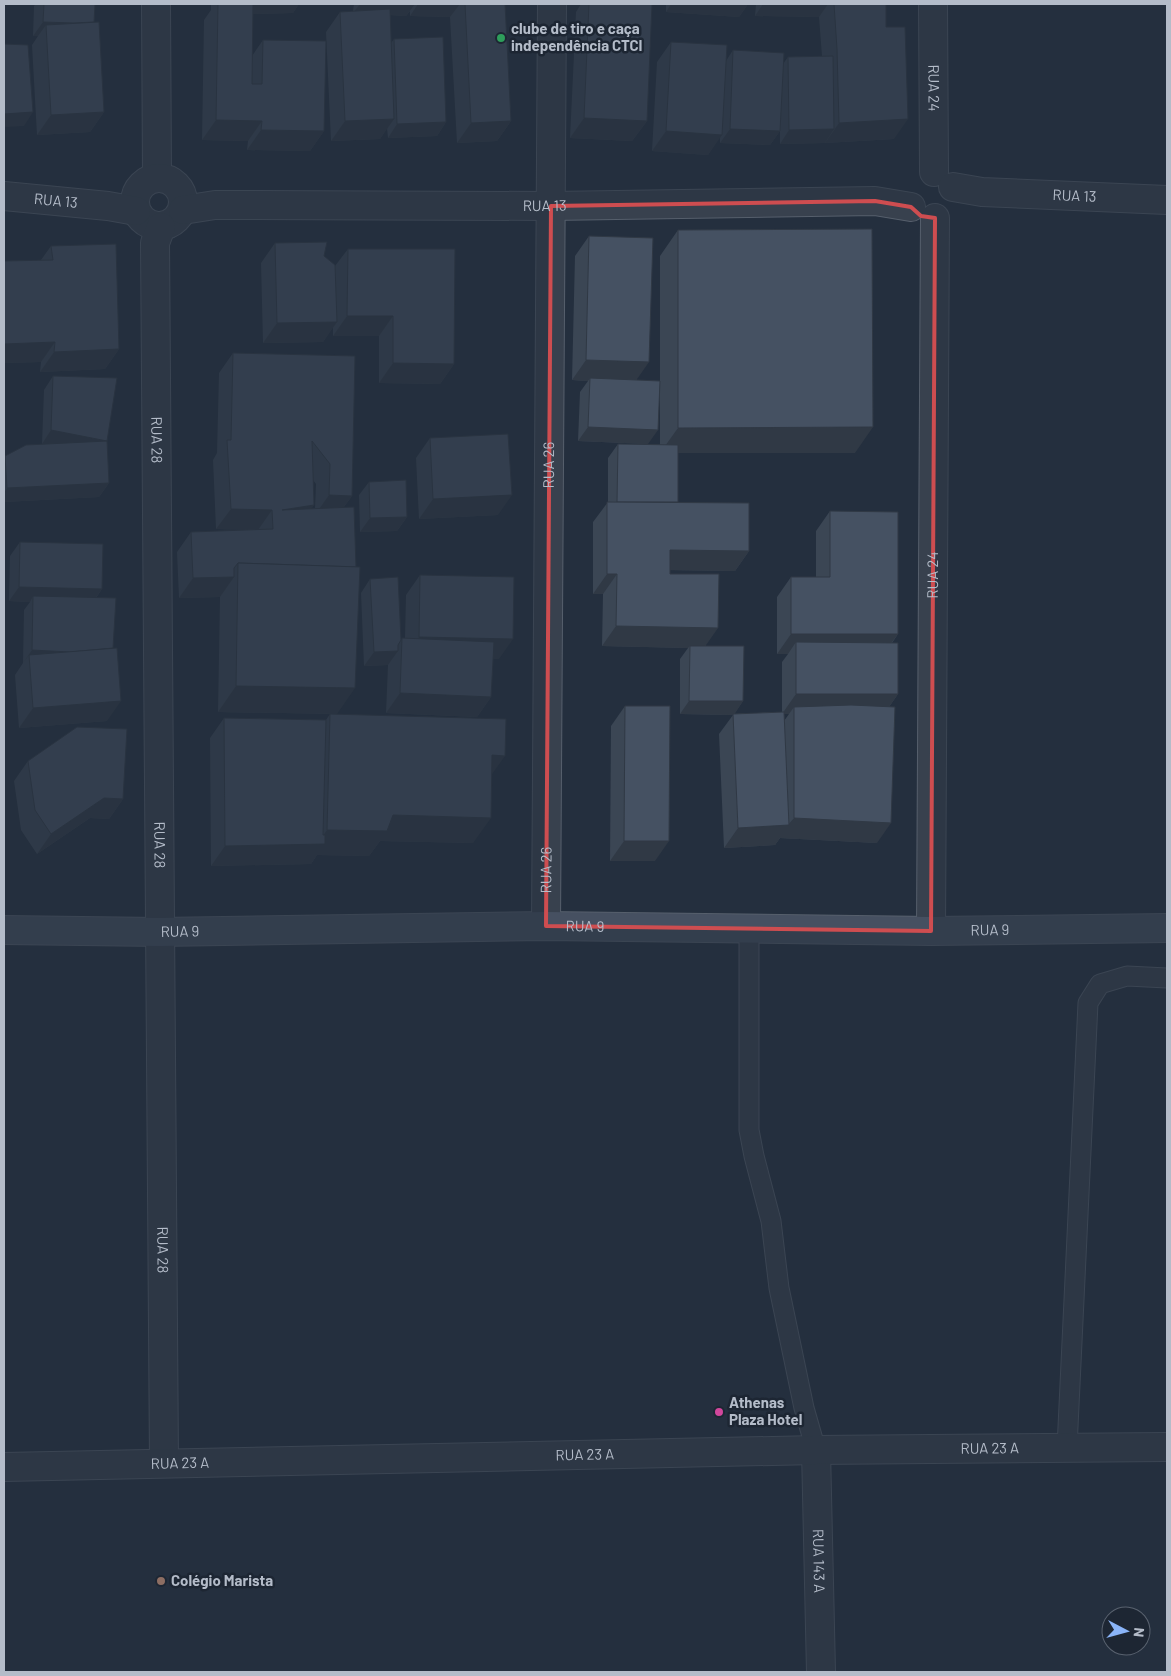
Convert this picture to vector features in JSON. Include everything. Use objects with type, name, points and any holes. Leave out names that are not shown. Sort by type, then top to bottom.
[{"type":"street","points":[[143,193],[168,179],[177,184],[183,202],[174,222],[161,227],[151,226],[142,220],[143,193],[156,4]]},
{"type":"street","name":"RUA 26","points":[[546,926],[552,4]]},
{"type":"street","name":"RUA 24","points":[[931,931],[932,4]]},
{"type":"street","name":"RUA 13","points":[[183,202],[215,205],[551,206],[875,201],[982,192],[1167,200]]},
{"type":"street","name":"RUA 13","points":[[4,196],[108,206],[143,193]]},
{"type":"street","name":"RUA 28","points":[[161,227],[155,244],[164,1463]]},
{"type":"street","name":"RUA 9","points":[[4,930],[159,932],[546,926],[931,931],[1167,928]]},
{"type":"street","name":"RUA 23 A","points":[[4,1467],[816,1450],[1167,1447]]},
{"type":"street","name":"RUA 143 A","points":[[816,1450],[821,1672]]},
{"type":"lane","points":[[750,929],[749,1130],[771,1221],[779,1288],[804,1408],[816,1450]]},
{"type":"lane","points":[[1067,1448],[1088,1003],[1100,984],[1126,976],[1167,978]]},
{"type":"highlighted area","points":[[875,201],[911,207],[921,216],[935,218],[931,931],[546,926],[551,206]]},
{"type":"building","points":[[44,4],[95,4],[94,22],[43,22]]},
{"type":"building","points":[[218,4],[253,4],[252,84],[262,84],[263,40],[326,41],[324,131],[261,130],[262,121],[216,120]]},
{"type":"building","points":[[465,4],[505,4],[511,121],[471,123]]},
{"type":"building","points":[[589,4],[652,4],[647,121],[584,118]]},
{"type":"building","points":[[834,4],[886,4],[886,27],[905,27],[908,119],[839,123]]},
{"type":"building","points":[[390,9],[394,119],[345,121],[340,12]]},
{"type":"building","points":[[99,22],[104,112],[51,115],[46,25]]},
{"type":"building","points":[[443,37],[446,122],[397,124],[394,39]]},
{"type":"building","points":[[671,42],[727,45],[722,135],[666,131]]},
{"type":"building","points":[[4,44],[28,45],[33,112],[4,114]]},
{"type":"building","points":[[733,50],[784,53],[780,131],[730,129]]},
{"type":"building","points":[[833,56],[834,129],[789,130],[788,57]]},
{"type":"building","points":[[872,229],[873,427],[678,428],[678,230]]},
{"type":"building","points":[[589,236],[653,238],[649,362],[586,360]]},
{"type":"building","points":[[327,242],[324,256],[335,265],[337,322],[277,323],[275,243]]},
{"type":"building","points":[[116,244],[119,349],[54,352],[55,342],[4,344],[4,261],[53,260],[51,246]]},
{"type":"building","points":[[348,249],[455,249],[454,364],[393,363],[393,316],[347,316]]},
{"type":"building","points":[[233,353],[355,356],[352,496],[329,495],[330,464],[312,441],[314,505],[282,510],[354,507],[356,567],[238,563],[234,568],[234,577],[193,578],[191,532],[273,529],[272,510],[231,509],[227,440],[231,440]]},
{"type":"building","points":[[53,376],[117,378],[107,441],[51,430]]},
{"type":"building","points":[[590,378],[660,381],[658,430],[588,427]]},
{"type":"building","points":[[508,434],[512,495],[433,499],[430,438]]},
{"type":"building","points":[[107,441],[109,483],[7,488],[5,456],[26,445]]},
{"type":"building","points":[[618,444],[678,445],[678,502],[617,502]]},
{"type":"building","points":[[406,480],[407,517],[370,518],[369,482]]},
{"type":"building","points":[[607,502],[749,503],[749,551],[670,550],[670,574],[719,574],[718,628],[616,626],[617,574],[607,574]]},
{"type":"building","points":[[830,511],[898,512],[898,634],[791,634],[791,577],[830,577]]},
{"type":"building","points":[[20,542],[103,544],[102,589],[19,587]]},
{"type":"building","points":[[238,563],[360,567],[355,688],[236,686]]},
{"type":"building","points":[[420,575],[514,577],[513,639],[419,637]]},
{"type":"building","points":[[398,577],[401,640],[398,645],[398,651],[374,652],[370,579]]},
{"type":"building","points":[[33,596],[116,598],[113,648],[70,652],[32,650]]},
{"type":"building","points":[[402,638],[494,642],[491,697],[400,693]]},
{"type":"building","points":[[796,642],[898,643],[898,694],[796,694]]},
{"type":"building","points":[[690,646],[744,646],[743,701],[689,701]]},
{"type":"building","points":[[117,648],[121,701],[33,708],[29,655]]},
{"type":"building","points":[[851,705],[895,707],[891,823],[794,818],[794,707]]},
{"type":"building","points":[[625,706],[670,706],[669,841],[624,841]]},
{"type":"building","points":[[784,712],[789,825],[738,828],[733,714]]},
{"type":"building","points":[[330,714],[506,719],[505,756],[492,755],[491,818],[393,815],[387,831],[327,830]]},
{"type":"building","points":[[224,718],[326,720],[323,835],[325,835],[325,844],[225,846]]},
{"type":"building","points":[[77,727],[127,729],[123,799],[104,798],[51,834],[35,810],[28,761]]},
{"type":"place","name":"clube de tiro e caça independência CTCI","points":[[501,38]]},
{"type":"place","name":"Athenas Plaza Hotel","points":[[719,1412]]},
{"type":"place","name":"Colégio Marista","points":[[161,1581]]}]
